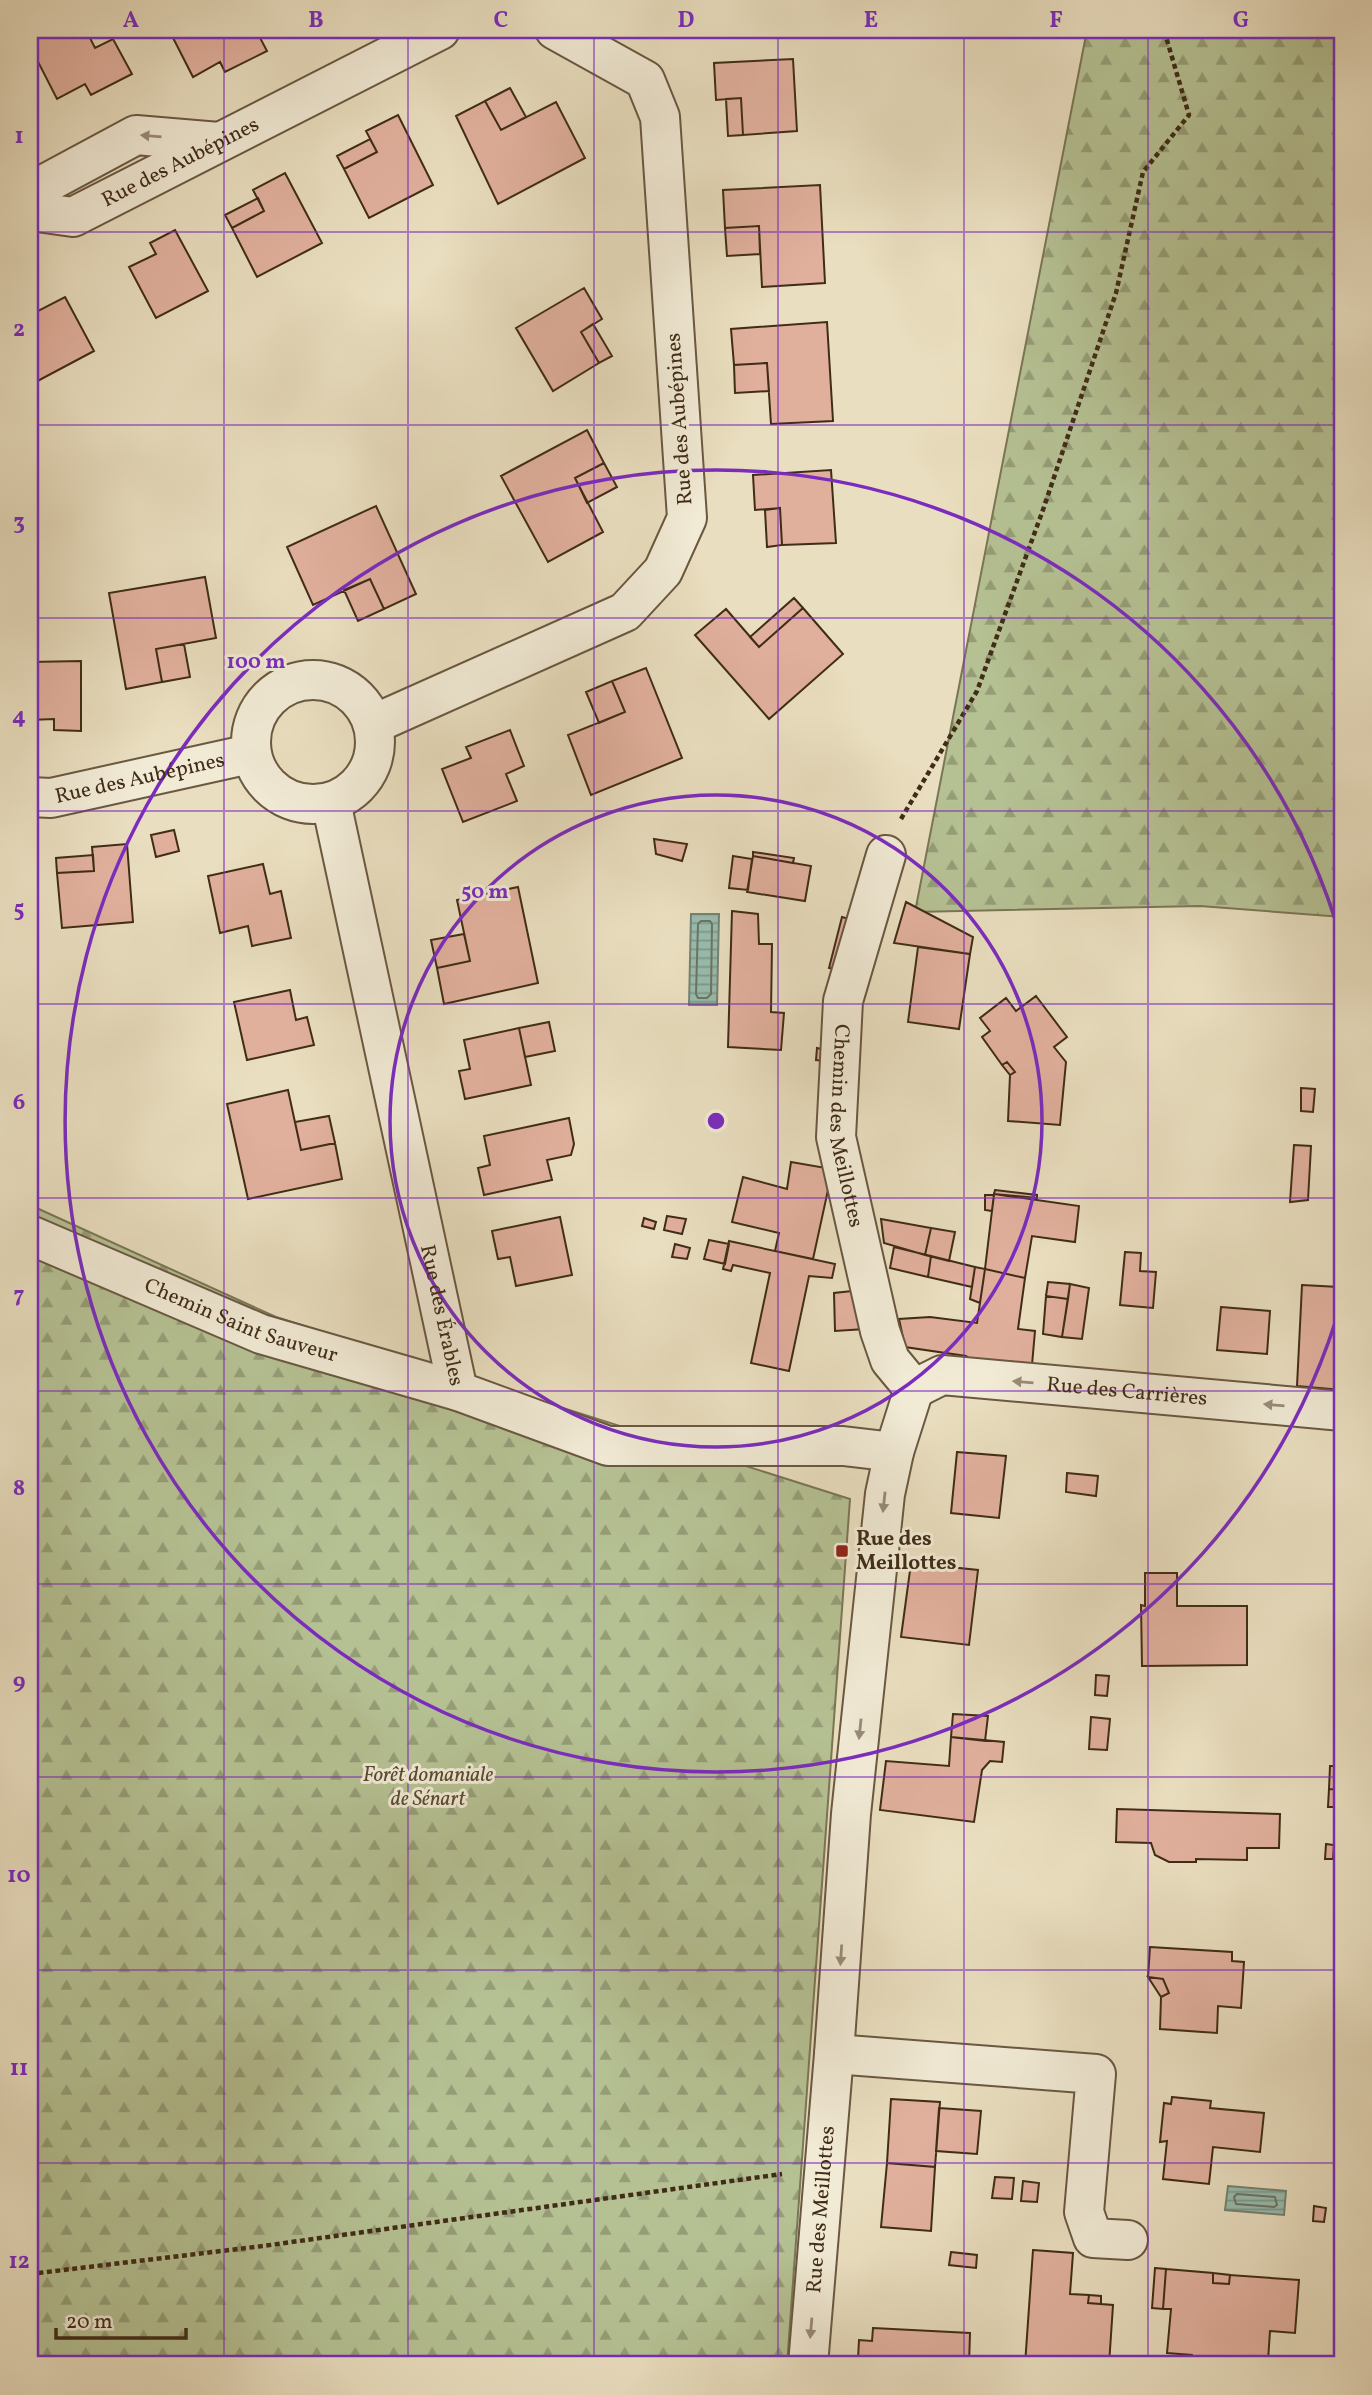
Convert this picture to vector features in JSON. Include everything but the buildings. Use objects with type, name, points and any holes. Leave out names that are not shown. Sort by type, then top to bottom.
[{"type":"street","name":"Rue des Aubépines","points":[[30,211],[73,217],[440,30]]},
{"type":"street","name":"Rue des Aubépines","points":[[331,802],[306,804],[283,796],[264,781],[250,754],[251,734],[258,710],[274,692],[296,681],[321,679],[344,687],[363,703],[374,724],[625,612],[663,571],[687,518],[660,117],[645,80],[555,30]]},
{"type":"street","points":[[30,192],[136,135],[219,142]]},
{"type":"street","points":[[331,802],[353,791],[368,772],[376,749],[374,724]]},
{"type":"street","name":"Rue des Aubépines","points":[[30,797],[51,798],[250,754]]},
{"type":"street","name":"Rue des Érables","points":[[331,802],[458,1391],[608,1446],[843,1446],[894,1452]]},
{"type":"street","name":"Chemin des Meillottes","points":[[886,855],[843,1001],[836,1137],[880,1331],[890,1360],[914,1389]]},
{"type":"street","name":"Chemin Saint Sauveur","points":[[30,1235],[261,1334],[458,1391]]},
{"type":"street","name":"Rue des Carrières","points":[[914,1389],[942,1375],[1342,1411]]},
{"type":"street","name":"Rue des Meillottes","points":[[808,2365],[851,1814],[885,1494],[894,1452],[914,1389]]},
{"type":"street","points":[[834,2054],[1096,2074],[1084,2212],[1093,2238],[1128,2240]]},
{"type":"path","points":[[886,855],[902,817],[977,691],[1044,507],[1116,293],[1143,172],[1189,115],[1164,30]]},
{"type":"path","points":[[30,2274],[263,2246],[825,2168]]},
{"type":"green space","points":[[1087,30],[1342,30],[1342,917],[1200,906],[915,912]]},
{"type":"green space","name":"Forêt domaniale de Sénart","points":[[30,1205],[276,1317],[850,1499],[787,2365],[30,2365]]},
{"type":"water","points":[[691,914],[719,914],[717,1005],[689,1005]]},
{"type":"water","points":[[1228,2186],[1286,2191],[1284,2215],[1225,2210]]},
{"type":"place","name":"Rue des Meillottes","points":[[842,1551]]}]
